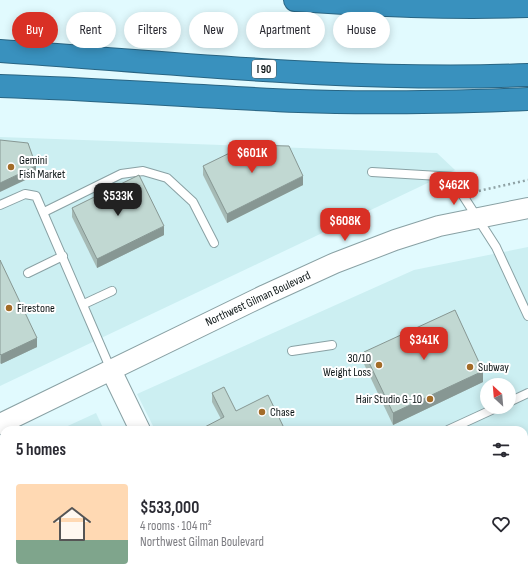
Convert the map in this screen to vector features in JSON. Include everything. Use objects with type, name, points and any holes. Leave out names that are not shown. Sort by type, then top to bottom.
[{"type":"highway","points":[[295,0],[378,6],[528,6]]},
{"type":"highway","name":"I 90","points":[[0,51],[356,75],[461,78],[528,75]]},
{"type":"highway","points":[[0,86],[105,90],[299,101],[453,102],[528,99]]},
{"type":"street","name":"Northwest Gilman Boulevard","points":[[0,424],[265,295],[335,263],[418,232],[528,208]]},
{"type":"street","points":[[111,370],[138,426]]},
{"type":"lane","points":[[44,212],[121,174],[143,171],[167,178],[193,202],[214,243]]},
{"type":"lane","points":[[372,172],[456,177],[462,194],[496,247],[527,310]]},
{"type":"lane","points":[[0,205],[25,194],[36,196],[84,304],[111,370]]},
{"type":"lane","points":[[28,273],[63,256]]},
{"type":"lane","points":[[84,304],[112,291]]},
{"type":"lane","points":[[292,351],[332,345]]},
{"type":"lane","points":[[516,399],[528,393]]},
{"type":"lane","points":[[457,426],[483,414]]},
{"type":"path","points":[[462,194],[528,180]]},
{"type":"shaded area","points":[[0,137],[437,153],[455,170],[0,386]]},
{"type":"shaded area","points":[[528,247],[528,426],[153,426],[137,394],[414,270]]},
{"type":"shaded area","points":[[96,413],[102,426],[68,426]]},
{"type":"building","points":[[0,140],[28,143],[36,166],[0,183]]},
{"type":"building","points":[[246,145],[289,146],[303,176],[227,214],[203,166]]},
{"type":"building","points":[[139,175],[164,226],[97,259],[72,208]]},
{"type":"building","name":"Firestone","points":[[0,260],[37,338],[1,355],[0,354]]},
{"type":"building","points":[[455,310],[483,371],[393,413],[364,352]]},
{"type":"building","points":[[224,387],[236,411],[268,395],[283,426],[207,426],[224,417],[212,393]]},
{"type":"place","name":"Gemini Fish Market","points":[[11,167]]},
{"type":"place","name":"Firestone","points":[[9,308]]},
{"type":"place","name":"30/10 Weight Loss","points":[[379,365]]},
{"type":"place","name":"Subway","points":[[470,367]]},
{"type":"place","name":"Hair Studio G-10","points":[[430,399]]},
{"type":"place","name":"Chase","points":[[262,412]]}]
